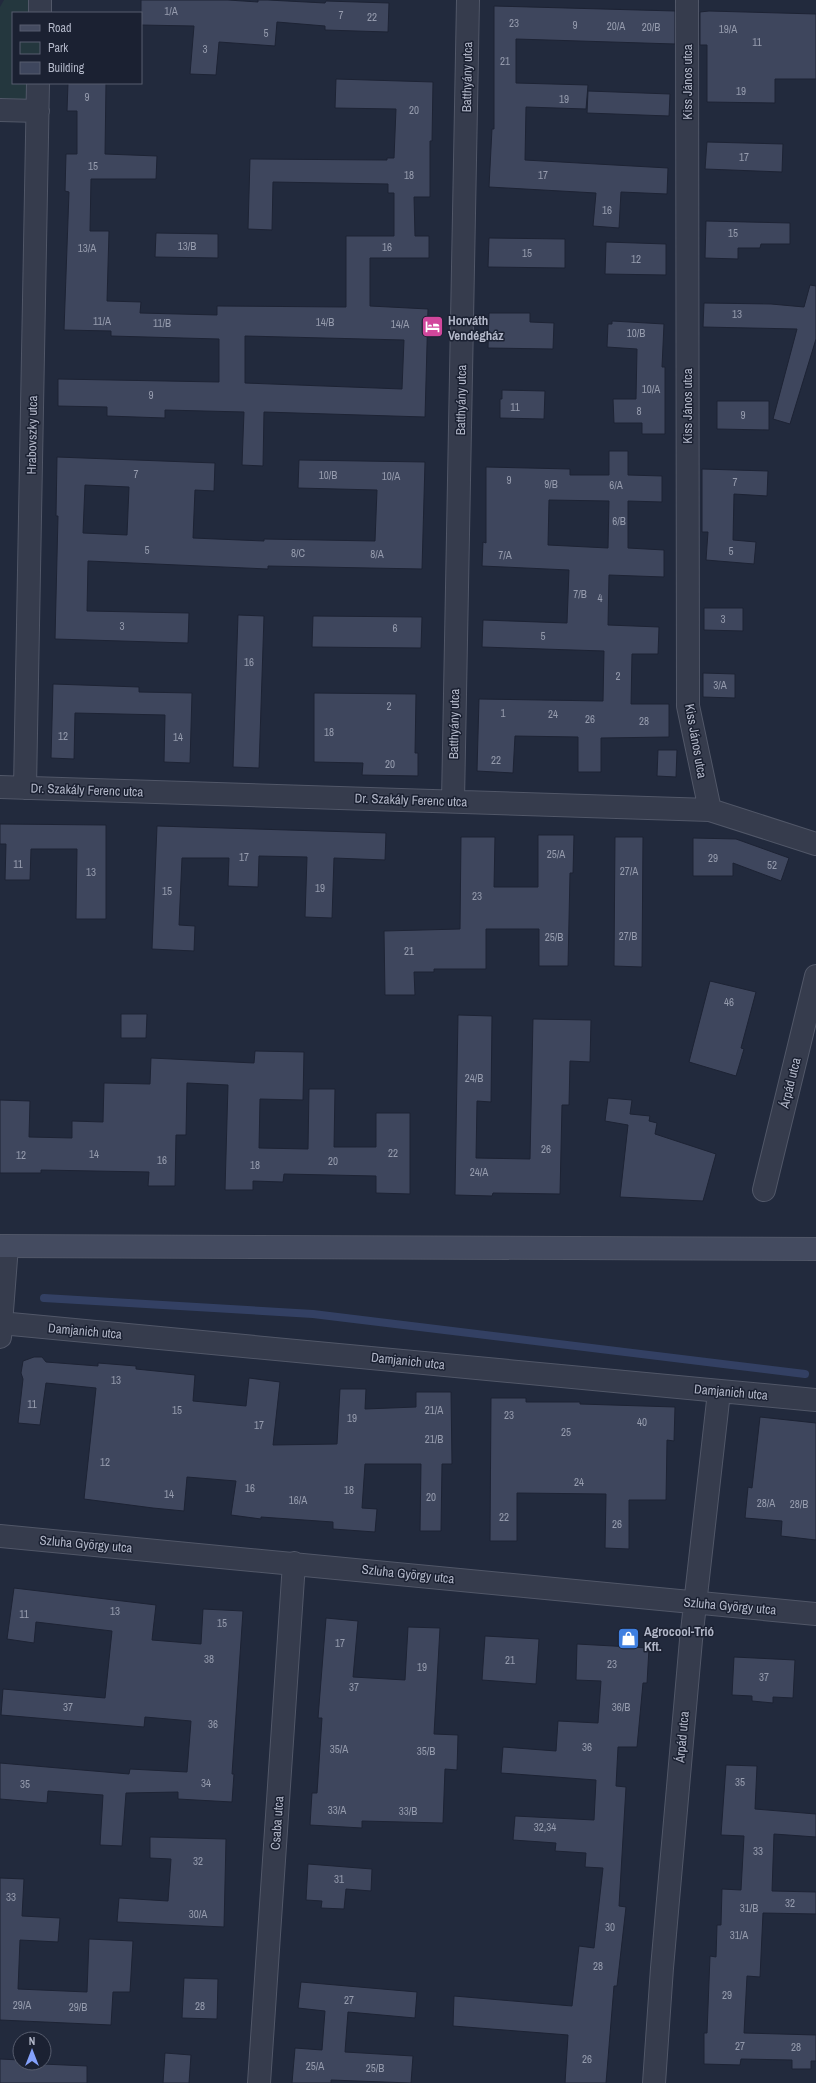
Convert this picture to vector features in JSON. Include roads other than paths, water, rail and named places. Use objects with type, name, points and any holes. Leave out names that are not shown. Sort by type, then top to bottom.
[{"type":"street","points":[[40,0],[40,12]]},
{"type":"street","name":"Batthyány utca","points":[[453,801],[468,0]]},
{"type":"street","name":"Kiss János utca","points":[[687,0],[688,706],[710,810]]},
{"type":"street","name":"Hrabovszky utca","points":[[25,788],[38,84]]},
{"type":"street","points":[[0,110],[38,111]]},
{"type":"street","name":"Dr. Szakály Ferenc utca","points":[[0,787],[710,810],[816,844]]},
{"type":"street","name":"Árpád utca","points":[[764,1190],[816,976]]},
{"type":"street","points":[[0,1328],[3,1246],[816,1249]]},
{"type":"street","name":"Damjanich utca","points":[[0,1328],[362,1356],[719,1392],[816,1400]]},
{"type":"street","name":"Árpád utca","points":[[654,2083],[662,1960],[695,1603],[719,1392]]},
{"type":"street","name":"Szluha György utca","points":[[0,1536],[816,1614]]},
{"type":"street","name":"Csaba utca","points":[[259,2083],[294,1563]]},
{"type":"waterway","points":[[44,1298],[313,1314],[805,1374]]},
{"type":"place","name":"Horváth Vendégház","points":[[432,327]]},
{"type":"place","name":"Agrocool-Trió Kft.","points":[[629,1638]]}]
